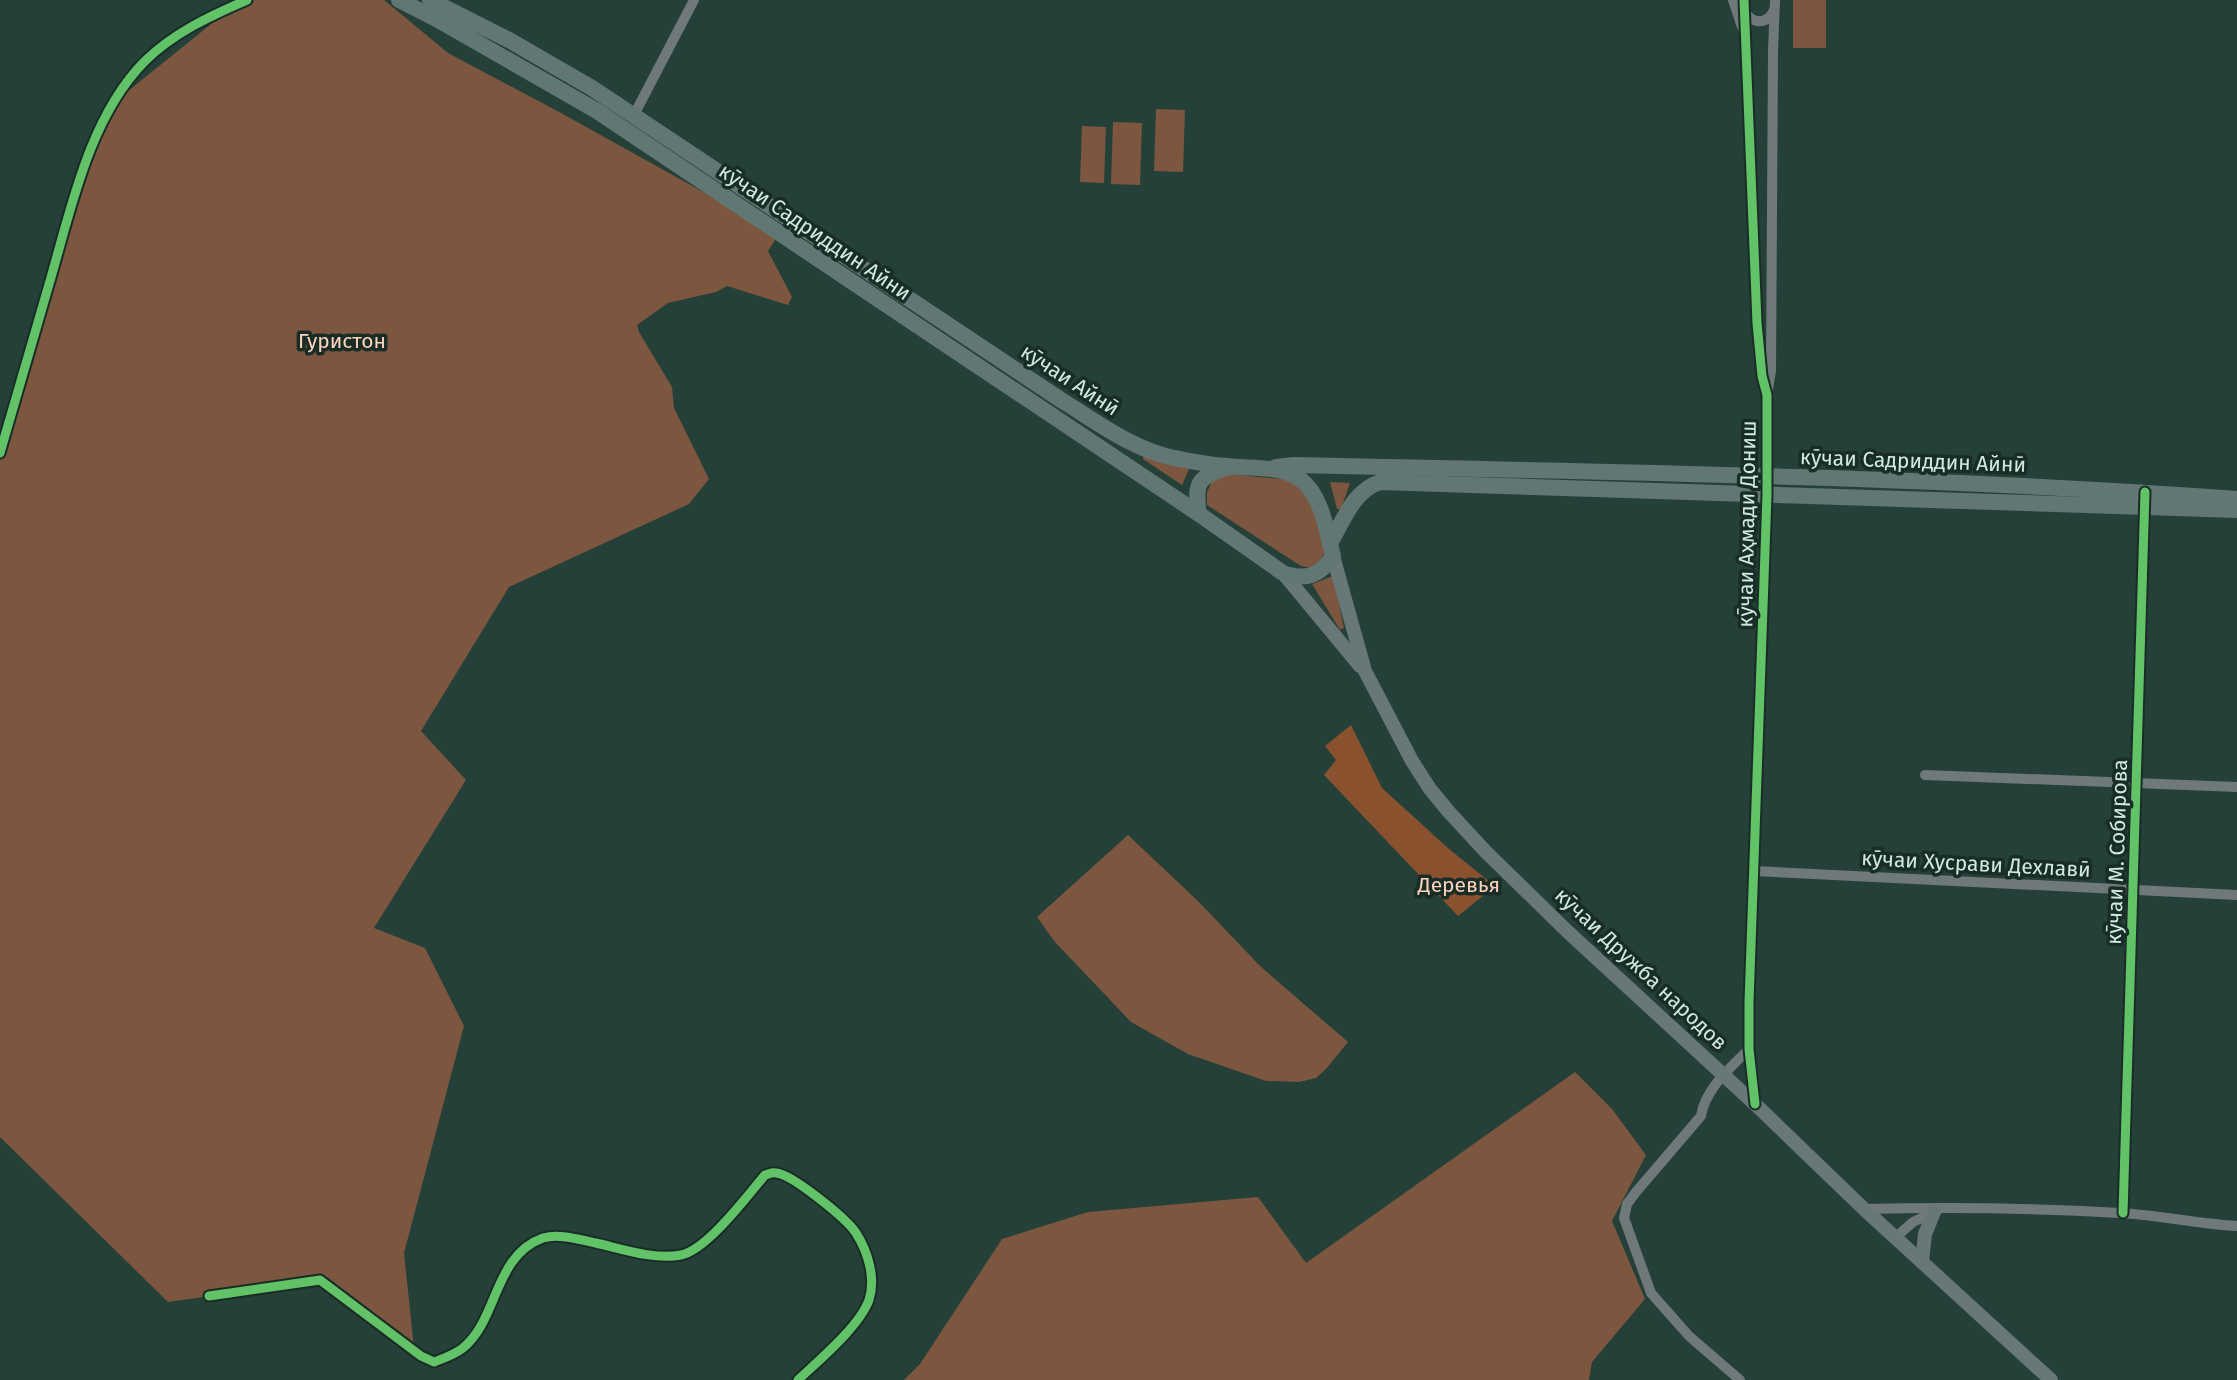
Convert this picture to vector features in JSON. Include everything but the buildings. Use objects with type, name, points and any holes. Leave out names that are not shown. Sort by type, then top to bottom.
[{"type":"highway","name":"кӯчаи Садриддин Айни","points":[[399,0],[597,111],[1199,514]]},
{"type":"highway","name":"кӯчаи Садриддин Айни","points":[[430,0],[519,46],[634,115],[904,296]]},
{"type":"highway","name":"кӯчаи Айнӣ","points":[[904,296],[1129,442],[1151,452],[1228,467]]},
{"type":"highway","name":"кӯчаи Садриддин Айнӣ","points":[[1263,468],[1294,465],[1767,477],[2145,500],[2237,510]]},
{"type":"highway","points":[[1228,467],[1263,468],[1292,475],[1305,485],[1318,506],[1332,550],[1328,565],[1314,576],[1295,577],[1283,573],[1199,514],[1196,487],[1199,481],[1228,467]]},
{"type":"highway","name":"кӯчаи Садриддин Айнӣ","points":[[1332,550],[1358,496],[1380,482],[1768,495],[2237,499]]},
{"type":"main road","points":[[1332,550],[1365,671]]},
{"type":"main road","points":[[1283,573],[1365,671]]},
{"type":"main road","name":"кӯчаи Дружба народов","points":[[1365,671],[1412,761],[1430,789],[1486,852],[1864,1209],[2051,1380]]},
{"type":"main road","points":[[1922,1262],[1925,1234],[1934,1212]]},
{"type":"street","points":[[0,453],[66,226],[104,118],[130,77],[156,51],[179,33],[247,0]]},
{"type":"street","points":[[634,115],[694,0]]},
{"type":"street","points":[[1733,0],[1746,40]]},
{"type":"street","points":[[1744,5],[1747,16],[1759,22],[1766,20],[1775,5]]},
{"type":"street","name":"кӯчаи Аҳмади Дониш","points":[[1744,5],[1758,334],[1767,396],[1768,495],[1749,1049],[1755,1104]]},
{"type":"street","points":[[1767,396],[1771,370],[1775,5]]},
{"type":"street","name":"кӯчаи М. Собирова","points":[[2123,1213],[2145,500]]},
{"type":"street","points":[[1925,775],[2237,788]]},
{"type":"street","name":"кӯчаи Хусрави Дехлавӣ","points":[[1754,871],[2237,895]]},
{"type":"street","points":[[1740,1380],[1689,1336],[1651,1293],[1625,1218],[1625,1211],[1632,1198],[1701,1116],[1704,1103],[1723,1075],[1749,1049]]},
{"type":"street","points":[[209,1296],[320,1280],[421,1356],[434,1362],[455,1353],[472,1339],[481,1326],[501,1279],[516,1258],[543,1238],[561,1236],[635,1252],[679,1255],[692,1251],[705,1242],[765,1175],[778,1173],[801,1185],[848,1223],[864,1248],[870,1267],[869,1300],[862,1313],[839,1341],[798,1380]]},
{"type":"street","points":[[1896,1237],[1913,1222],[1934,1212],[1955,1207]]},
{"type":"street","points":[[1864,1209],[1955,1207],[2123,1213],[2237,1226]]},
{"type":"green space","name":"Гуристон","points":[[241,0],[384,0],[448,53],[779,234],[768,251],[792,297],[788,305],[727,286],[716,292],[668,303],[637,325],[672,387],[674,408],[709,479],[689,504],[509,587],[421,731],[466,780],[374,928],[425,948],[464,1026],[404,1253],[414,1348],[315,1281],[168,1302],[0,1137],[0,457],[102,112]]},
{"type":"green space","points":[[1793,0],[1826,0],[1826,48],[1793,48]]},
{"type":"green space","points":[[1156,109],[1185,110],[1183,172],[1154,171]]},
{"type":"green space","points":[[1113,122],[1142,123],[1140,185],[1111,184]]},
{"type":"green space","points":[[1082,126],[1106,127],[1104,183],[1080,182]]},
{"type":"green space","points":[[1144,454],[1190,467],[1182,485],[1143,459]]},
{"type":"green space","points":[[1216,473],[1291,480],[1311,499],[1325,551],[1320,561],[1311,568],[1301,566],[1207,505],[1207,492]]},
{"type":"green space","points":[[1330,482],[1350,483],[1341,509],[1337,509]]},
{"type":"green space","points":[[1333,576],[1344,628],[1340,630],[1312,584]]},
{"type":"green space","name":"Деревья","points":[[1351,725],[1382,788],[1449,849],[1495,886],[1458,916],[1324,775],[1336,760],[1325,746]]},
{"type":"green space","points":[[1128,835],[1198,901],[1260,966],[1348,1042],[1316,1078],[1299,1082],[1266,1081],[1188,1054],[1131,1022],[1055,942],[1037,917]]},
{"type":"green space","points":[[1575,1072],[1612,1109],[1646,1155],[1612,1221],[1645,1299],[1592,1362],[1589,1380],[904,1380],[920,1364],[1002,1239],[1088,1212],[1258,1197],[1306,1263]]},
{"type":"cycle path","points":[[0,453],[76,190],[110,108],[144,62],[167,42],[192,26],[247,0]]},
{"type":"cycle path","points":[[1744,0],[1757,323],[1762,376],[1767,395],[1767,495],[1749,1002],[1749,1049],[1755,1104]]},
{"type":"cycle path","points":[[2123,1213],[2145,492]]},
{"type":"cycle path","points":[[209,1296],[320,1280],[421,1356],[434,1362],[460,1350],[474,1336],[505,1273],[527,1246],[543,1238],[563,1237],[649,1255],[681,1255],[703,1243],[726,1221],[765,1175],[775,1173],[784,1175],[806,1189],[851,1226],[870,1265],[871,1292],[864,1310],[838,1343],[798,1380]]}]
